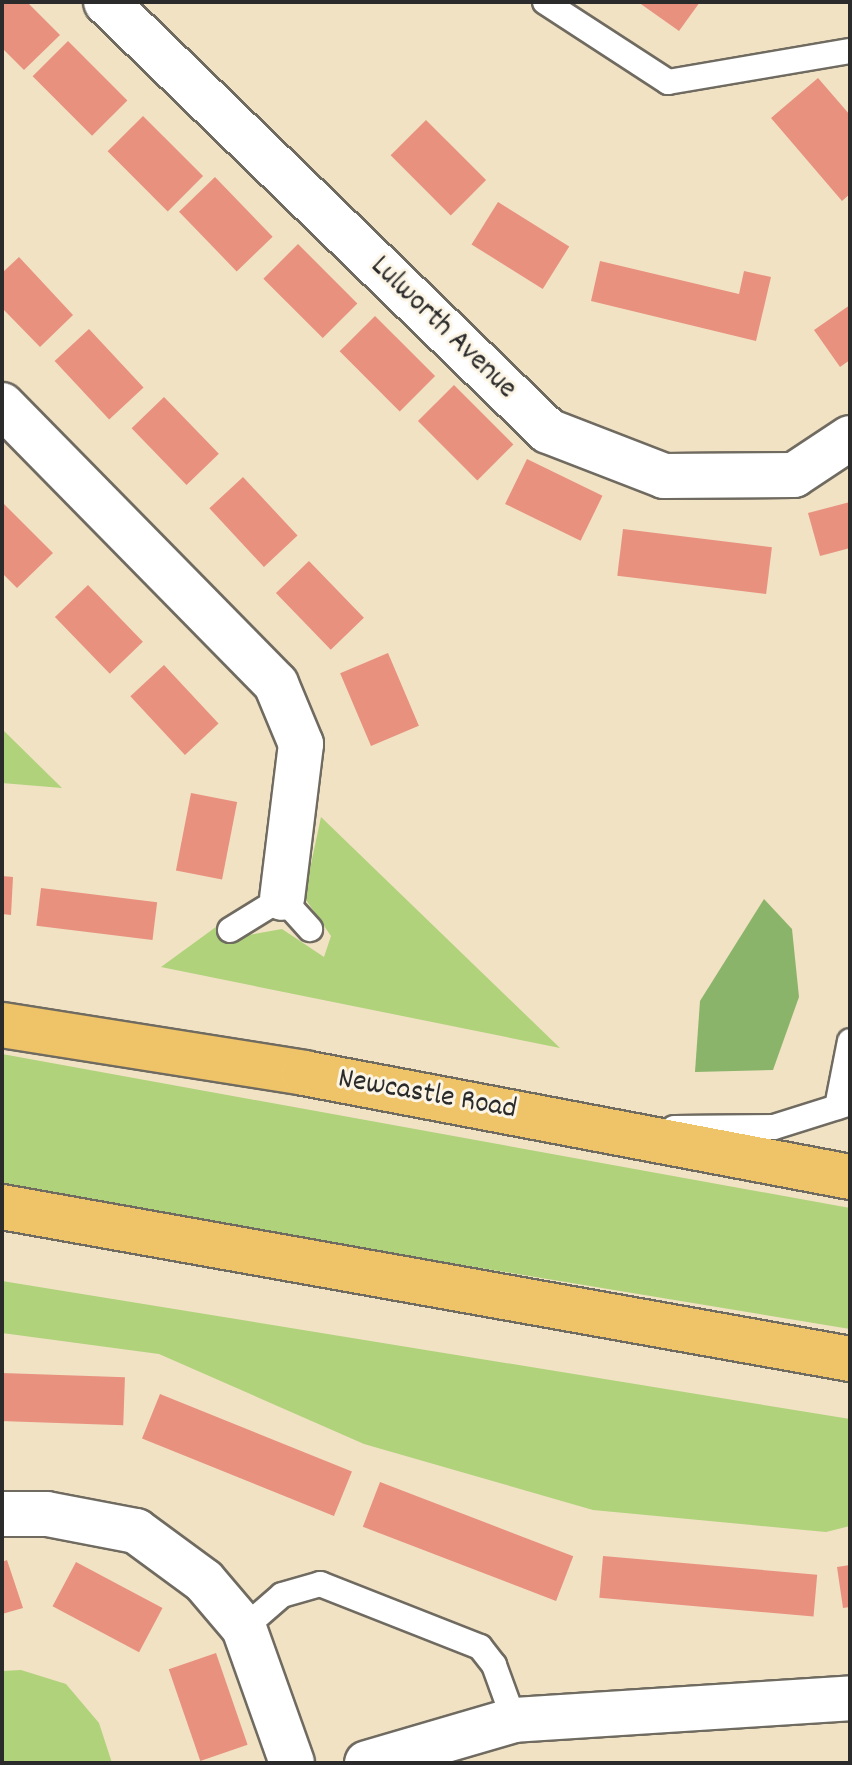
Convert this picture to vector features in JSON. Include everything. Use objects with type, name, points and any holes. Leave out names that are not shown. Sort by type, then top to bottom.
[{"type":"main road","name":"Newcastle Road","points":[[2,1025],[608,1128],[850,1177]]},
{"type":"main road","points":[[2,1207],[850,1359]]},
{"type":"street","name":"Lulworth Avenue","points":[[106,2],[548,431],[664,476],[794,475],[850,438]]},
{"type":"street","points":[[2,405],[276,684],[301,744],[296,914]]},
{"type":"street","points":[[2,1514],[47,1514],[136,1531],[204,1581],[244,1628],[292,1763]]},
{"type":"street","points":[[367,1763],[514,1720],[850,1698]]},
{"type":"lane","points":[[545,2],[668,82],[850,51]]},
{"type":"lane","points":[[230,930],[296,914]]},
{"type":"lane","points":[[608,1128],[774,1127],[844,1105],[850,1041]]},
{"type":"lane","points":[[244,1628],[282,1595],[320,1584],[480,1647],[494,1665],[514,1720]]},
{"type":"green space","points":[[2,729],[62,788],[2,783]]},
{"type":"green space","points":[[321,817],[560,1048],[161,967],[220,924],[226,939],[282,929],[324,957],[331,936],[304,897]]},
{"type":"green space","points":[[764,899],[792,929],[799,997],[773,1070],[695,1072],[700,1001]]},
{"type":"green space","points":[[2,1054],[850,1208],[850,1329],[2,1189]]},
{"type":"green space","points":[[2,1281],[850,1419],[850,1526],[826,1532],[593,1510],[364,1444],[159,1354],[2,1333]]},
{"type":"green space","points":[[21,1670],[66,1684],[99,1723],[112,1763],[2,1763],[2,1671]]},
{"type":"building","points":[[2,2],[27,2],[60,35],[24,70],[2,48]]},
{"type":"building","points":[[638,2],[700,2],[679,31]]},
{"type":"building","points":[[68,41],[127,100],[92,136],[33,76]]},
{"type":"building","points":[[818,78],[850,115],[850,194],[842,201],[771,118]]},
{"type":"building","points":[[143,116],[203,176],[168,211],[108,151]]},
{"type":"building","points":[[426,120],[486,180],[451,215],[391,155]]},
{"type":"building","points":[[215,177],[273,237],[237,271],[179,212]]},
{"type":"building","points":[[498,202],[569,247],[543,289],[472,244]]},
{"type":"building","points":[[298,244],[357,303],[323,338],[263,279]]},
{"type":"building","points":[[19,257],[73,315],[40,347],[2,308],[2,273]]},
{"type":"building","points":[[600,261],[739,294],[744,271],[771,277],[756,341],[591,301]]},
{"type":"building","points":[[850,305],[850,360],[840,367],[814,330]]},
{"type":"building","points":[[375,316],[435,376],[400,411],[340,351]]},
{"type":"building","points":[[89,329],[144,388],[109,420],[55,361]]},
{"type":"building","points":[[454,385],[513,444],[477,480],[418,421]]},
{"type":"building","points":[[164,397],[219,454],[187,485],[132,428]]},
{"type":"building","points":[[527,459],[602,496],[581,541],[505,504]]},
{"type":"building","points":[[243,477],[298,536],[264,567],[209,508]]},
{"type":"building","points":[[2,502],[53,553],[17,588],[2,573]]},
{"type":"building","points":[[850,502],[850,548],[820,556],[808,513]]},
{"type":"building","points":[[623,529],[772,547],[766,594],[617,576]]},
{"type":"building","points":[[309,561],[364,618],[331,650],[276,593]]},
{"type":"building","points":[[88,585],[143,642],[110,674],[55,617]]},
{"type":"building","points":[[388,653],[419,726],[371,746],[340,673]]},
{"type":"building","points":[[164,665],[219,724],[185,755],[130,696]]},
{"type":"building","points":[[191,793],[237,802],[222,880],[176,871]]},
{"type":"building","points":[[2,876],[13,877],[11,915],[2,914]]},
{"type":"building","points":[[41,888],[157,902],[152,940],[36,926]]},
{"type":"building","points":[[2,1373],[125,1377],[123,1425],[2,1421]]},
{"type":"building","points":[[160,1394],[352,1472],[334,1516],[142,1439]]},
{"type":"building","points":[[380,1482],[573,1556],[556,1601],[363,1527]]},
{"type":"building","points":[[603,1556],[817,1575],[814,1617],[599,1598]]},
{"type":"building","points":[[7,1560],[23,1608],[2,1614],[2,1562]]},
{"type":"building","points":[[76,1562],[163,1608],[139,1652],[53,1606]]},
{"type":"building","points":[[850,1565],[850,1607],[843,1608],[837,1567]]},
{"type":"building","points":[[216,1653],[248,1745],[200,1761],[169,1669]]}]
